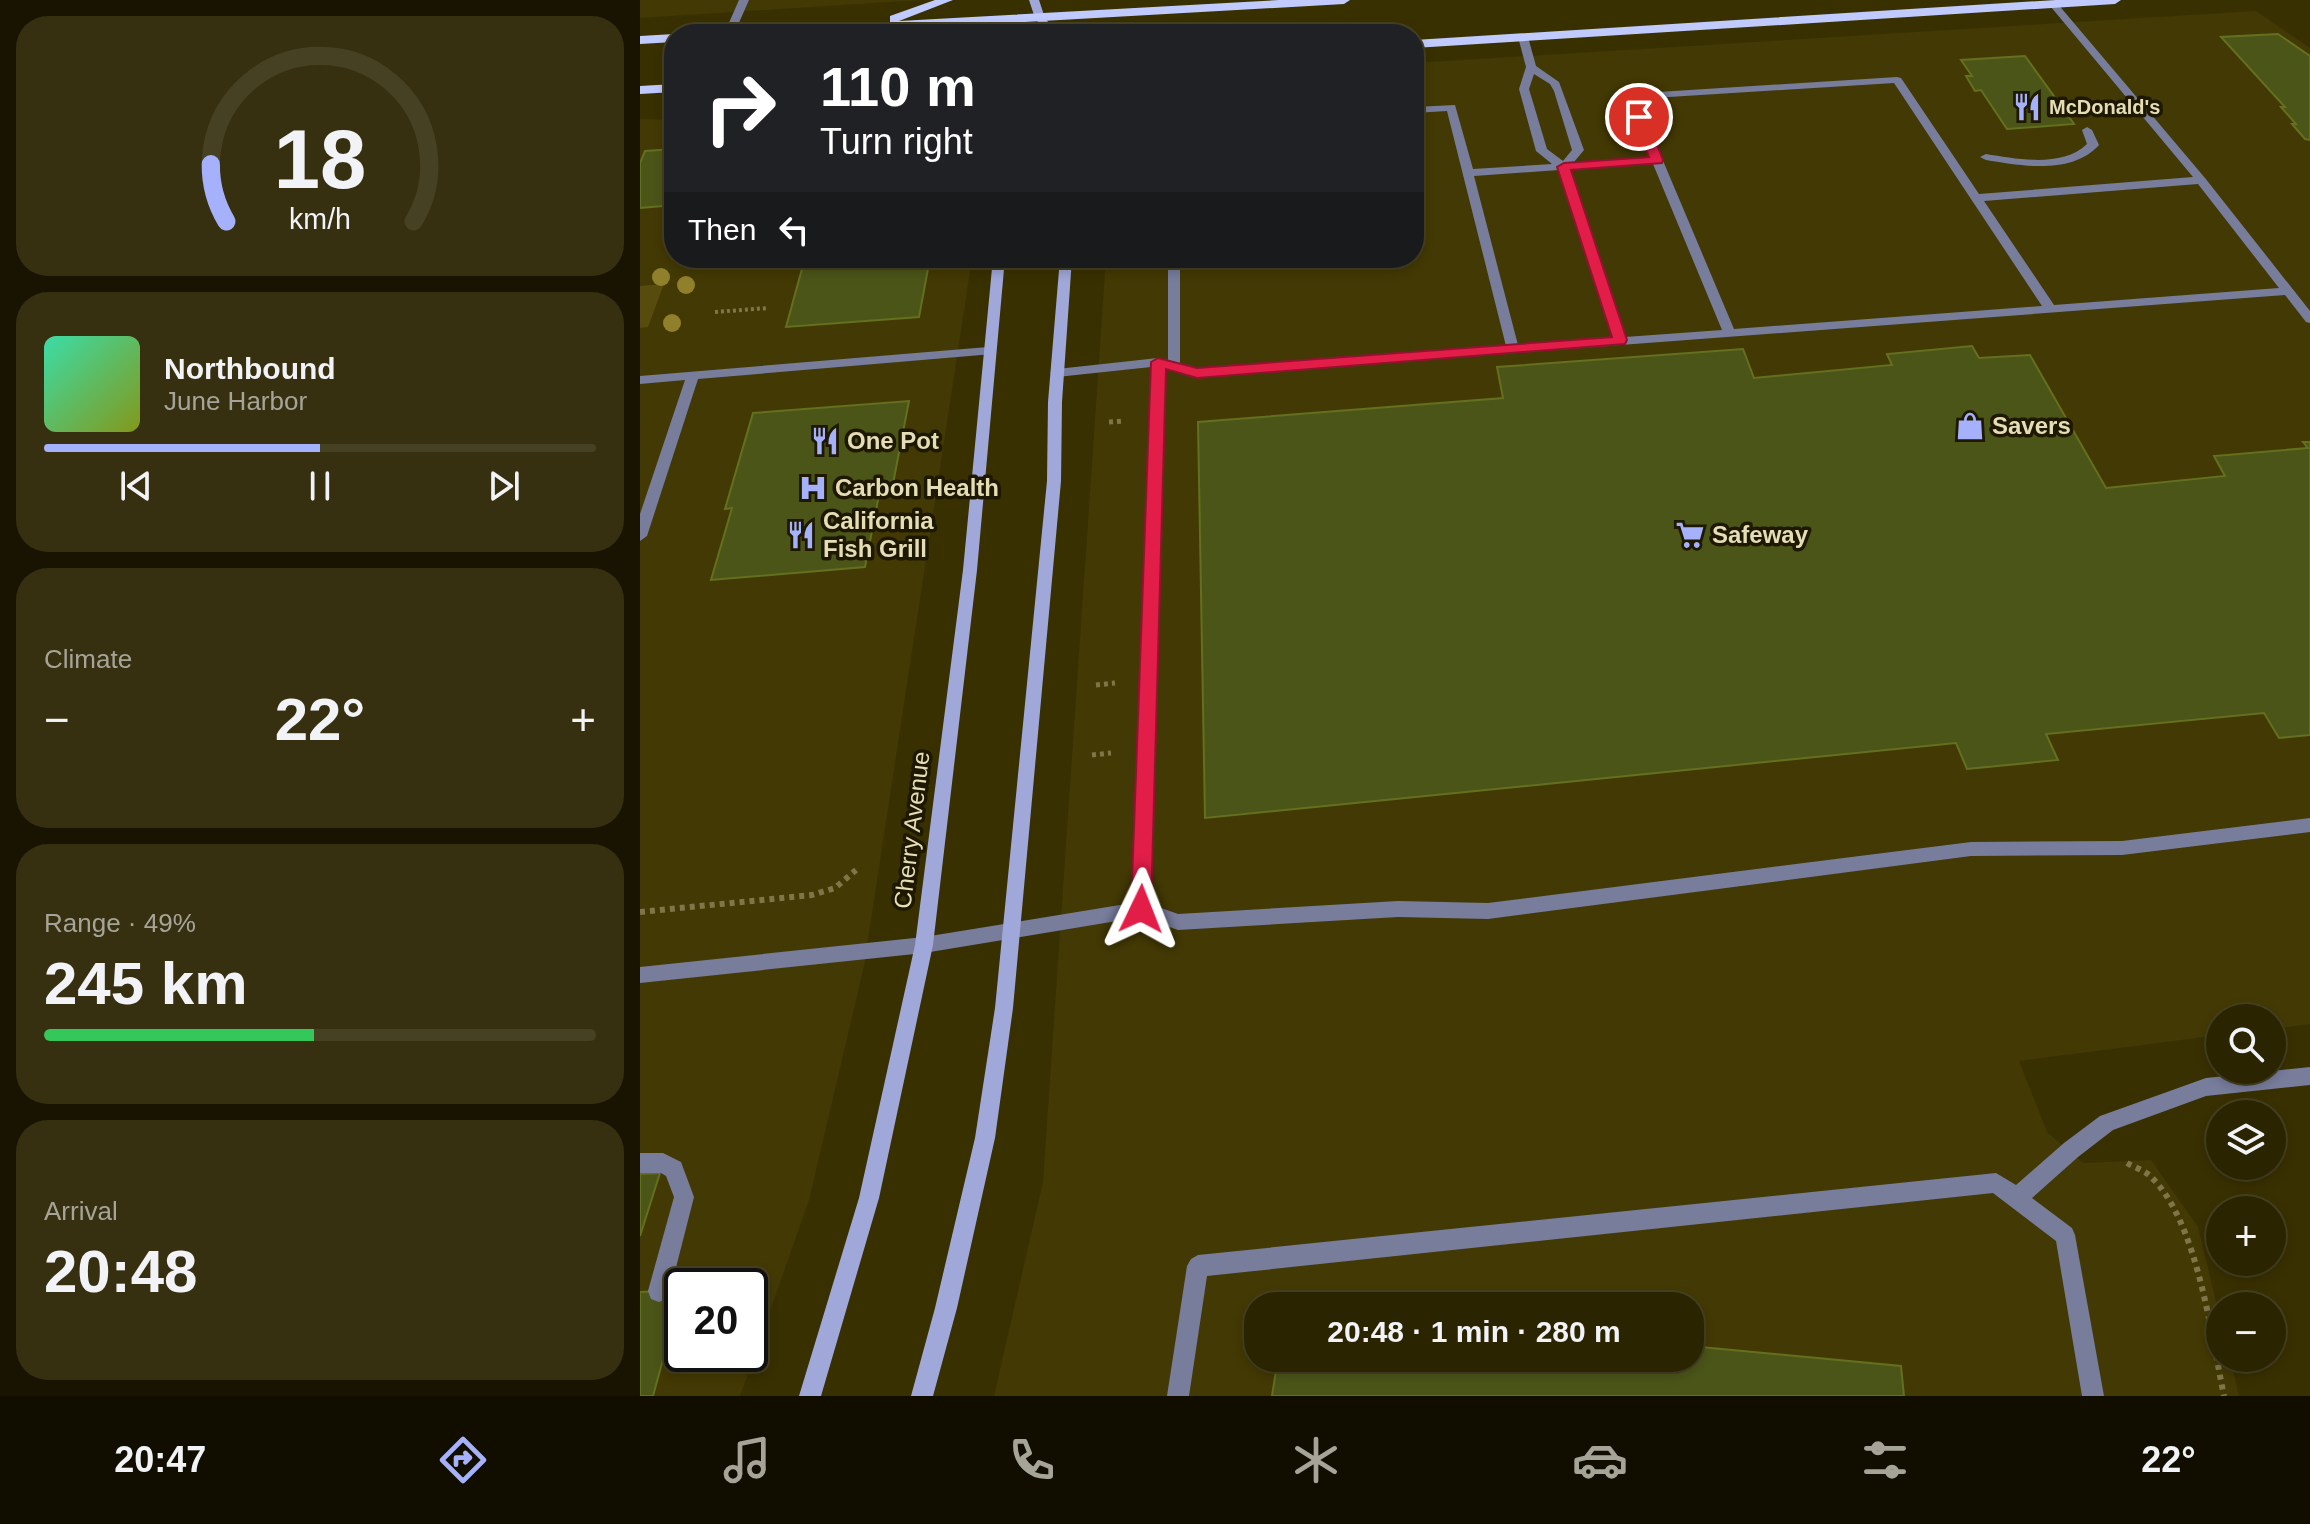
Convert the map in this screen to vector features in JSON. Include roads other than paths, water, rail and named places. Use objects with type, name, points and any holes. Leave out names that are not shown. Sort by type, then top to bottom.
[{"type":"main road","points":[[881,24],[947,0]]},
{"type":"main road","points":[[1174,0],[1226,7]]},
{"type":"main road","points":[[917,24],[1344,0]]},
{"type":"main road","points":[[1424,43],[2115,0]]},
{"type":"main road","points":[[640,40],[664,39]]},
{"type":"main road","points":[[640,90],[664,89]]},
{"type":"street","points":[[1034,0],[1044,24]]},
{"type":"street","points":[[1037,24],[1040,18]]},
{"type":"street","name":"Cherry Avenue","points":[[810,1396],[869,1198],[924,945],[970,570],[998,268]]},
{"type":"street","points":[[922,1396],[946,1308],[985,1138],[1013,928],[1054,481],[1057,373],[1065,268]]},
{"type":"lane","points":[[733,24],[744,0]]},
{"type":"lane","points":[[2054,5],[2201,180],[2310,319]]},
{"type":"lane","points":[[1523,37],[1531,67],[1524,89],[1542,151],[1564,167],[1620,340]]},
{"type":"lane","points":[[1531,67],[1554,82],[1559,91],[1578,150],[1564,167]]},
{"type":"lane","points":[[1729,332],[1631,96],[1897,80],[2050,308]]},
{"type":"lane","points":[[1424,109],[1451,107],[1513,349]]},
{"type":"lane","points":[[1986,157],[2018,163],[2076,159],[2086,154],[2093,145],[2087,130]]},
{"type":"lane","points":[[1467,173],[1657,160]]},
{"type":"lane","points":[[1977,198],[2201,180]]},
{"type":"lane","points":[[1141,909],[1166,363],[1173,268]]},
{"type":"lane","points":[[1057,373],[1166,363],[1197,373],[2288,291]]},
{"type":"lane","points":[[640,380],[988,351]]},
{"type":"lane","points":[[640,536],[693,376]]},
{"type":"lane","points":[[640,975],[924,945],[1141,909],[1178,922],[1398,909],[1488,911],[1971,849],[2122,848],[2310,825]]},
{"type":"lane","points":[[2017,1198],[2107,1123],[2206,1087],[2310,1076]]},
{"type":"lane","points":[[640,1163],[663,1163],[674,1169],[684,1197],[659,1291]]},
{"type":"lane","points":[[1178,1396],[1198,1266],[1996,1183],[2065,1235],[2093,1396]]},
{"type":"place","name":"McDonald's","points":[[2027,107]]},
{"type":"place","name":"Savers","points":[[1970,426]]},
{"type":"place","name":"One Pot","points":[[825,441]]},
{"type":"place","name":"Carbon Health","points":[[813,488]]},
{"type":"place","name":"California Fish Grill","points":[[801,535]]},
{"type":"place","name":"Safeway","points":[[1690,535]]}]
